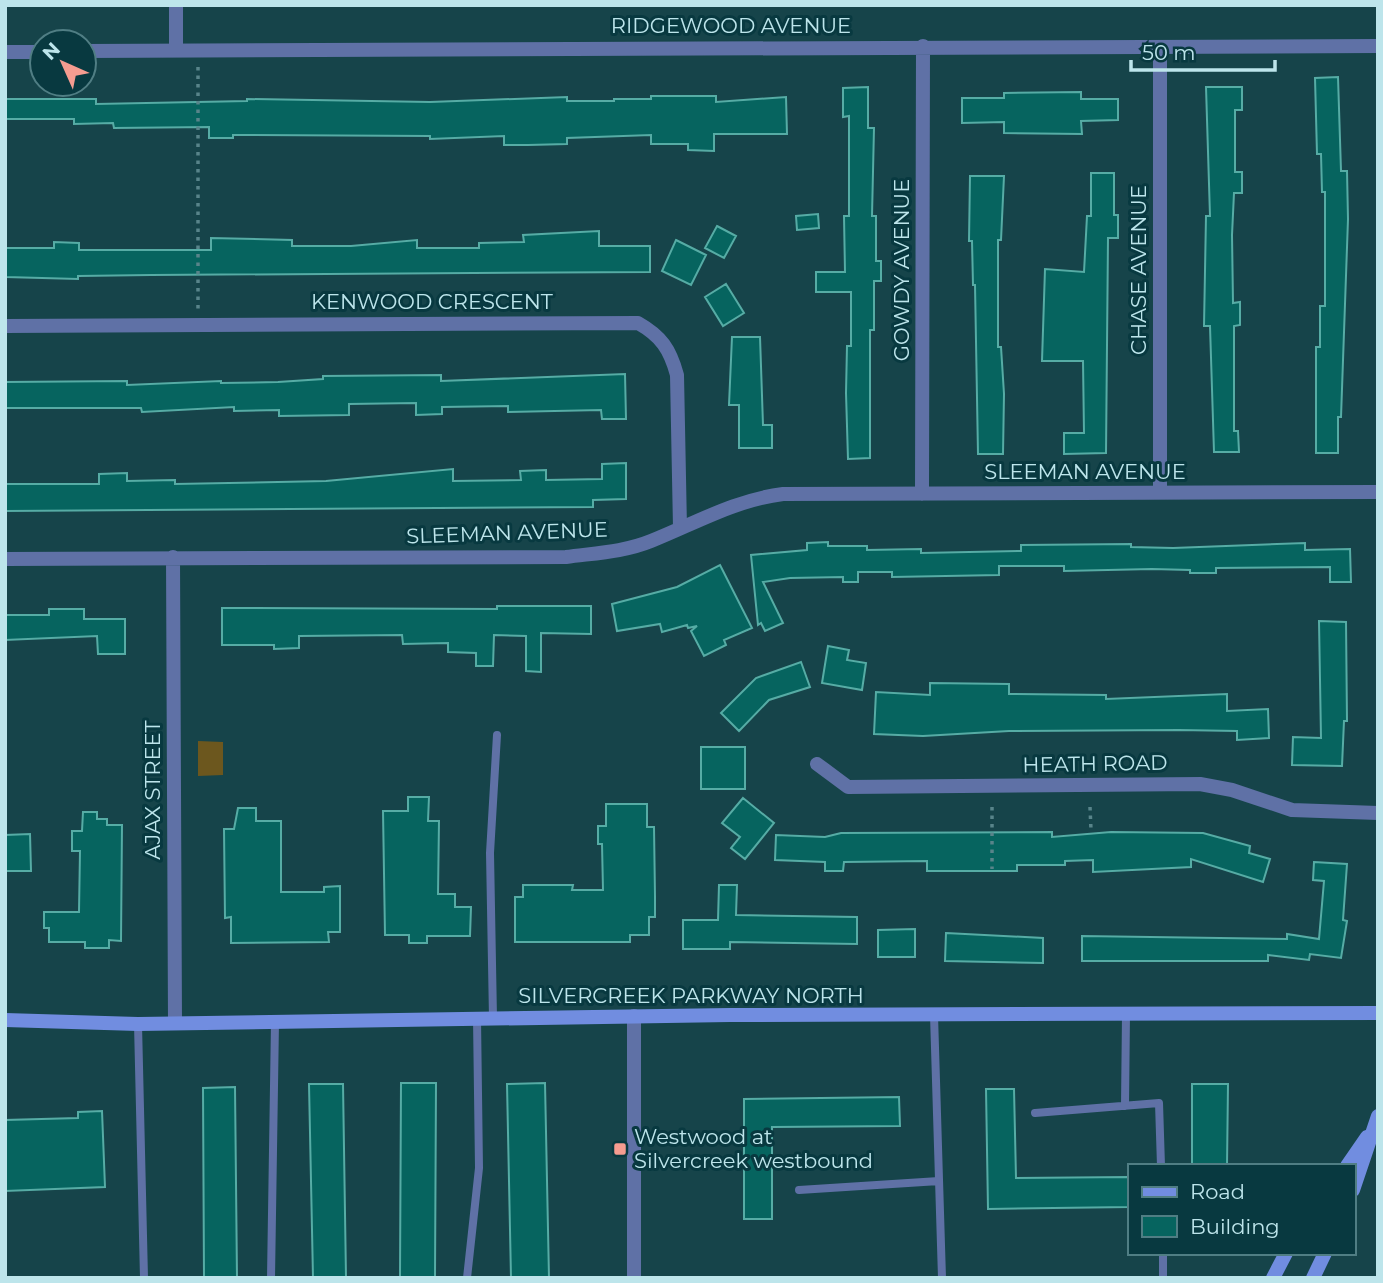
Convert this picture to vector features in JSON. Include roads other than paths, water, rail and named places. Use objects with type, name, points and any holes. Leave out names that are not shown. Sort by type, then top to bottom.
[{"type":"main road","name":"SILVERCREEK PARKWAY NORTH","points":[[5,1020],[138,1024],[634,1016],[1378,1013]]},
{"type":"main road","points":[[1347,1164],[1377,1120]]},
{"type":"main road","points":[[1355,1184],[1377,1120]]},
{"type":"main road","points":[[1273,1278],[1285,1255]]},
{"type":"main road","points":[[1314,1278],[1324,1255]]},
{"type":"street","points":[[176,5],[176,50]]},
{"type":"street","name":"GOWDY AVENUE","points":[[922,494],[923,46]]},
{"type":"street","name":"RIDGEWOOD AVENUE","points":[[98,51],[1378,46]]},
{"type":"street","name":"CHASE AVENUE","points":[[1160,47],[1160,492]]},
{"type":"street","points":[[5,52],[28,52]]},
{"type":"street","name":"KENWOOD CRESCENT","points":[[5,326],[638,323],[658,335],[671,354],[677,375],[680,528]]},
{"type":"street","name":"SLEEMAN AVENUE","points":[[5,559],[566,556],[615,552],[650,541],[756,497],[783,494],[1378,492]]},
{"type":"street","name":"AJAX STREET","points":[[173,557],[176,1023]]},
{"type":"street","name":"HEATH ROAD","points":[[817,764],[848,787],[1200,783],[1299,811],[1378,813]]},
{"type":"street","points":[[634,1016],[634,1278]]},
{"type":"lane","points":[[492,1018],[490,853],[497,735]]},
{"type":"lane","points":[[1125,1106],[1126,1014]]},
{"type":"lane","points":[[934,1015],[942,1278]]},
{"type":"lane","points":[[467,1278],[479,1168],[477,1018]]},
{"type":"lane","points":[[271,1278],[275,1022]]},
{"type":"lane","points":[[138,1024],[144,1278]]},
{"type":"lane","points":[[1035,1113],[1159,1103],[1161,1164]]},
{"type":"lane","points":[[799,1190],[939,1181]]},
{"type":"lane","points":[[1163,1255],[1163,1278]]},
{"type":"place","name":"Westwood at Silvercreek westbound","points":[[620,1149]]}]
